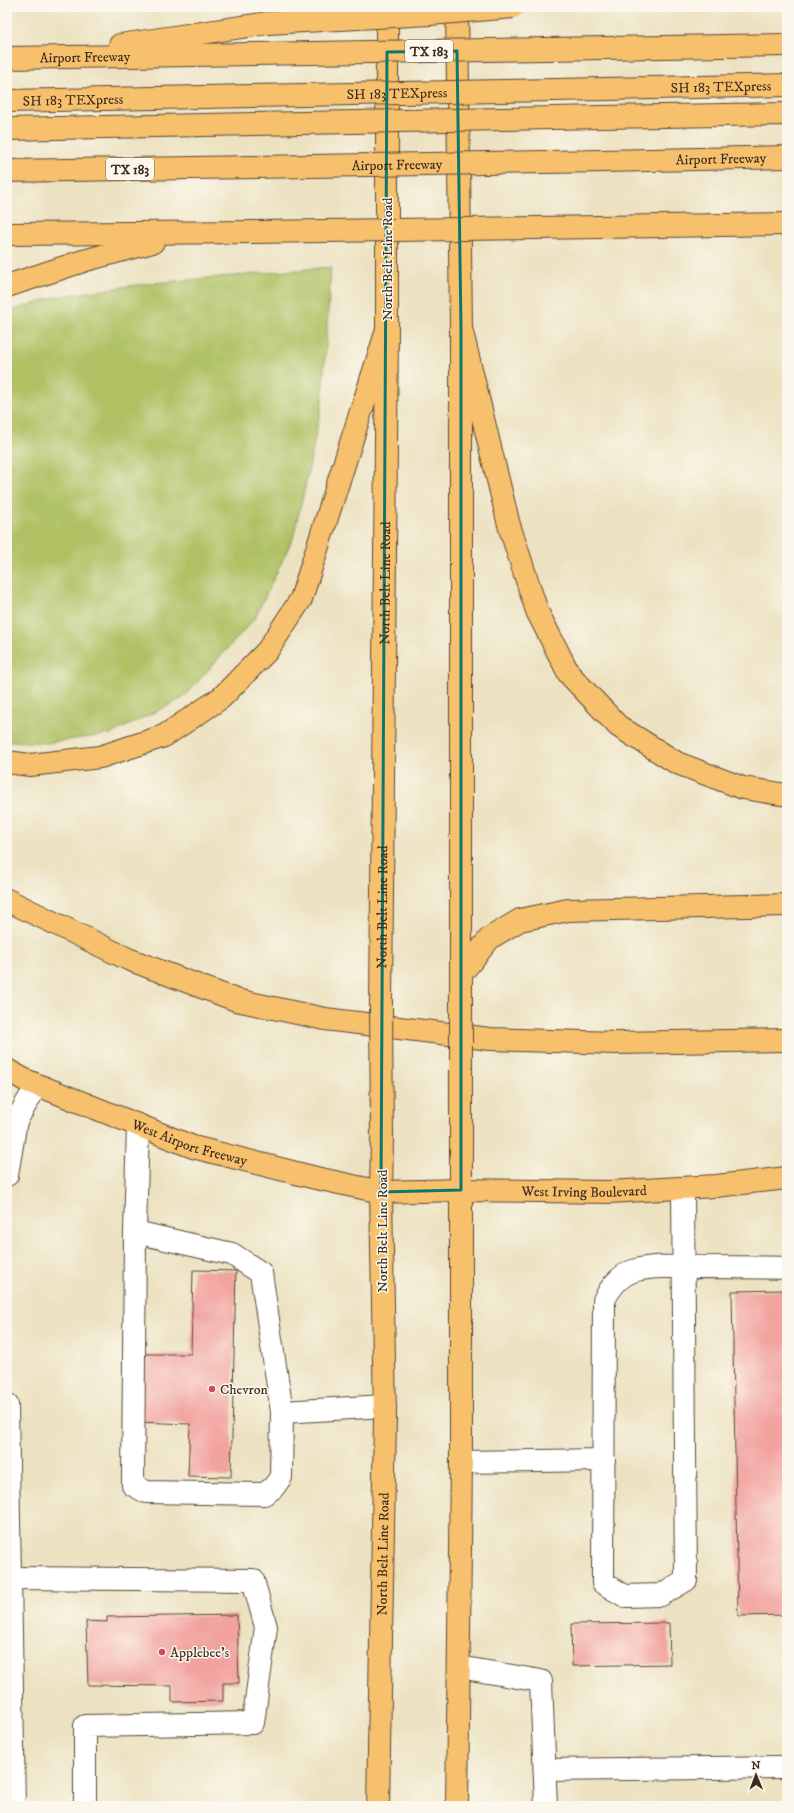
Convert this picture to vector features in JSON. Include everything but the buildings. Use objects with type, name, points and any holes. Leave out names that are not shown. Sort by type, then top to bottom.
[{"type":"main road","name":"North Belt Line Road","points":[[378,1806],[385,1406],[381,1192],[381,1004],[387,330],[387,7]]},
{"type":"main road","points":[[457,7],[461,328],[461,1462],[457,1806]]},
{"type":"main road","points":[[17,58],[268,23],[430,14],[513,7]]},
{"type":"main road","name":"Airport Freeway","points":[[17,58],[787,45]]},
{"type":"main road","name":"SH 183 TEXpress","points":[[7,101],[787,85]]},
{"type":"main road","name":"SH 183 TEXpress","points":[[7,129],[787,114]]},
{"type":"main road","name":"Airport Freeway","points":[[7,172],[787,157]]},
{"type":"main road","points":[[7,234],[197,233],[787,224]]},
{"type":"main road","points":[[7,286],[83,261],[142,244],[197,233]]},
{"type":"main road","points":[[461,328],[510,525],[537,611],[569,674],[618,726],[677,764],[743,788],[787,795]]},
{"type":"main road","points":[[7,762],[30,765],[100,757],[164,736],[221,698],[266,651],[301,599],[387,330]]},
{"type":"main road","points":[[7,900],[128,959],[236,1000],[325,1019],[490,1039],[617,1043],[787,1040]]},
{"type":"main road","points":[[461,974],[490,938],[520,920],[527,918],[568,910],[787,905]]},
{"type":"main road","name":"West Airport Freeway","points":[[7,1070],[37,1085],[194,1147],[316,1178],[381,1192]]},
{"type":"main road","points":[[716,1186],[787,1178]]},
{"type":"main road","name":"West Irving Boulevard","points":[[381,1192],[461,1190],[608,1192],[716,1186]]},
{"type":"street","points":[[7,1175],[16,1121],[37,1085]]},
{"type":"street","points":[[135,1232],[232,1254],[261,1273],[282,1412],[281,1477],[273,1488],[264,1494],[146,1492],[133,1485],[135,1232],[138,1125]]},
{"type":"street","name":"West Irving Boulevard","points":[[716,1186],[787,1187]]},
{"type":"street","points":[[683,1188],[683,1267],[686,1580],[662,1595],[625,1596],[603,1583],[604,1300],[610,1288],[621,1278],[636,1270],[656,1267],[683,1267],[787,1268]]},
{"type":"street","points":[[7,1405],[14,1806]]},
{"type":"street","points":[[282,1412],[385,1406]]},
{"type":"street","points":[[461,1462],[604,1460]]},
{"type":"street","points":[[10,1578],[254,1580],[266,1626],[253,1723],[85,1726],[85,1806]]},
{"type":"street","points":[[459,1668],[541,1681],[546,1806]]},
{"type":"street","points":[[545,1770],[782,1767]]},
{"type":"highlighted area","points":[[457,51],[461,328],[461,1190],[381,1192],[387,52]]},
{"type":"green space","points":[[331,267],[322,404],[305,487],[293,538],[255,618],[183,698],[111,734],[46,743],[7,741],[7,312],[55,297],[143,284]]},
{"type":"place","name":"Chevron","points":[[212,1389]]},
{"type":"place","name":"Applebee's","points":[[162,1652]]}]
